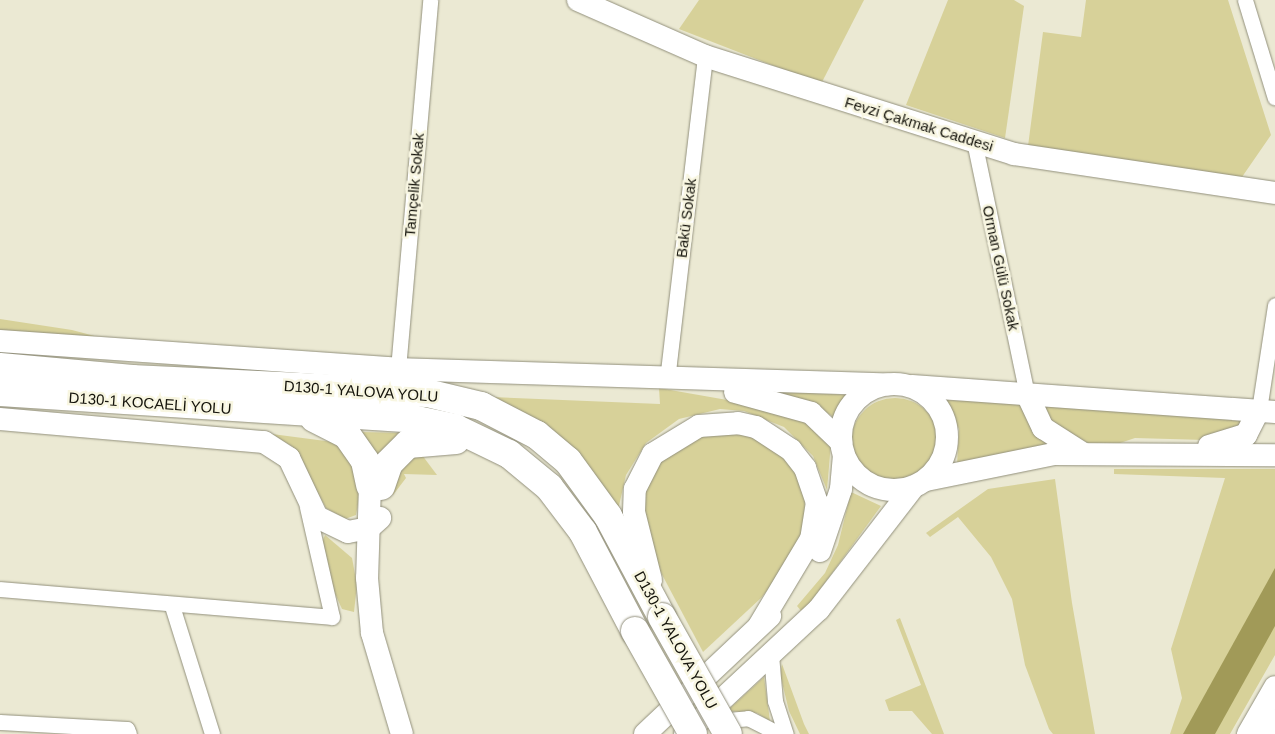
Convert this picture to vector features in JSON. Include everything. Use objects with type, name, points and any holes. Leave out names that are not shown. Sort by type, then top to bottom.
[{"type":"highway","name":"D130-1 YALOVA YOLU","points":[[0,367],[132,379],[427,393],[481,406],[537,435],[582,477],[608,516],[728,734]]},
{"type":"highway","name":"D130-1 KOCAELİ YOLU","points":[[0,392],[301,413],[412,418],[455,428],[509,454]]},
{"type":"highway","points":[[301,413],[347,436],[365,461],[376,486]]},
{"type":"highway","points":[[376,486],[389,463],[408,444],[419,440],[451,439],[509,454],[531,469],[566,507],[635,631],[688,734]]},
{"type":"main road","name":"Fevzi Çakmak Caddesi","points":[[578,0],[706,56],[974,141],[1071,165],[1275,193]]},
{"type":"main road","points":[[0,342],[398,369],[667,380],[886,384],[1267,411]]},
{"type":"main road","points":[[667,380],[800,408],[820,419],[843,449],[859,476],[881,488],[920,483],[1016,459],[1084,454],[1275,455]]},
{"type":"main road","points":[[645,734],[759,626],[816,560],[835,513],[847,410],[857,398],[886,384]]},
{"type":"main road","points":[[688,734],[819,609],[943,457],[947,429],[935,403],[912,386]]},
{"type":"main road","points":[[1027,394],[1043,428],[1084,454]]},
{"type":"main road","points":[[1151,455],[1238,440],[1267,411]]},
{"type":"main road","points":[[0,419],[236,436],[264,442],[289,458],[304,495],[317,517],[327,524],[348,532],[374,523]]},
{"type":"main road","points":[[662,617],[634,512],[642,470],[653,454],[682,433],[699,426],[738,422],[773,436],[791,450],[805,468],[816,502],[811,539],[759,626]]},
{"type":"main road","points":[[376,486],[372,633],[402,734]]},
{"type":"main road","points":[[374,523],[377,580],[383,628],[413,734]]},
{"type":"main road","points":[[1248,734],[1275,687]]},
{"type":"main road","points":[[1267,734],[1275,720]]},
{"type":"street","name":"Tamçelik Sokak","points":[[398,369],[430,0]]},
{"type":"street","points":[[1245,0],[1275,98]]},
{"type":"street","name":"Bakü Sokak","points":[[667,380],[706,56]]},
{"type":"street","name":"Orman Gülü Sokak","points":[[974,141],[1027,394]]},
{"type":"street","points":[[1267,411],[1275,305]]},
{"type":"street","points":[[0,589],[172,606],[332,617],[304,495]]},
{"type":"street","points":[[172,606],[212,734]]},
{"type":"street","points":[[771,655],[775,701],[786,734]]},
{"type":"street","points":[[688,734],[727,717],[748,718],[779,734]]},
{"type":"street","points":[[0,722],[127,729],[128,734]]},
{"type":"shaded area","points":[[699,0],[864,0],[821,84],[679,29]]},
{"type":"shaded area","points":[[948,0],[1014,0],[1024,6],[1005,138],[906,105]]},
{"type":"shaded area","points":[[1086,0],[1228,0],[1271,135],[1242,177],[1028,146],[1043,32],[1081,37]]},
{"type":"shaded area","points":[[0,319],[72,330],[121,343],[0,332]]},
{"type":"shaded area","points":[[659,388],[773,408],[812,420],[831,443],[827,490],[813,456],[784,427],[744,411],[720,409],[679,419],[646,443],[626,475],[618,510],[540,422],[491,397],[660,404]]},
{"type":"shaded area","points":[[776,391],[850,395],[835,418],[814,404]]},
{"type":"shaded area","points":[[895,398],[912,401],[926,411],[936,425],[939,442],[936,459],[926,473],[912,483],[895,486],[878,483],[864,473],[854,459],[851,442],[854,425],[864,411],[878,401]]},
{"type":"shaded area","points":[[945,400],[1023,403],[1052,447],[957,465],[959,429]]},
{"type":"shaded area","points":[[1038,403],[1242,418],[1243,424],[1205,440],[1135,438],[1114,445],[1090,444],[1052,424]]},
{"type":"shaded area","points":[[360,432],[406,433],[377,464],[371,445]]},
{"type":"shaded area","points":[[740,433],[767,443],[793,466],[805,498],[804,535],[792,561],[761,598],[703,652],[648,548],[642,507],[649,477],[667,455],[703,435]]},
{"type":"shaded area","points":[[272,434],[333,442],[350,456],[360,493],[356,515],[345,519],[326,508],[293,447]]},
{"type":"shaded area","points":[[419,451],[437,475],[404,474],[406,478],[393,495],[394,473]]},
{"type":"shaded area","points":[[1114,469],[1275,469],[1275,655],[1230,734],[1170,734],[1182,698],[1171,649],[1225,478],[1114,474]]},
{"type":"shaded area","points":[[1055,479],[1072,603],[1095,734],[1053,734],[1049,729],[1025,665],[1012,599],[991,557],[958,517],[930,537],[926,533],[988,489]]},
{"type":"shaded area","points":[[851,492],[881,506],[803,613],[797,606],[825,573],[838,545]]},
{"type":"shaded area","points":[[325,535],[352,558],[357,585],[354,612],[342,609],[333,589],[322,542]]},
{"type":"shaded area","points":[[1275,568],[1275,626],[1215,734],[1183,734]]},
{"type":"shaded area","points":[[900,618],[944,734],[932,734],[912,711],[889,711],[885,700],[921,685],[896,620]]},
{"type":"shaded area","points":[[782,664],[809,734],[800,734],[789,711],[780,674]]},
{"type":"shaded area","points":[[764,677],[770,721],[757,713],[727,711]]}]
